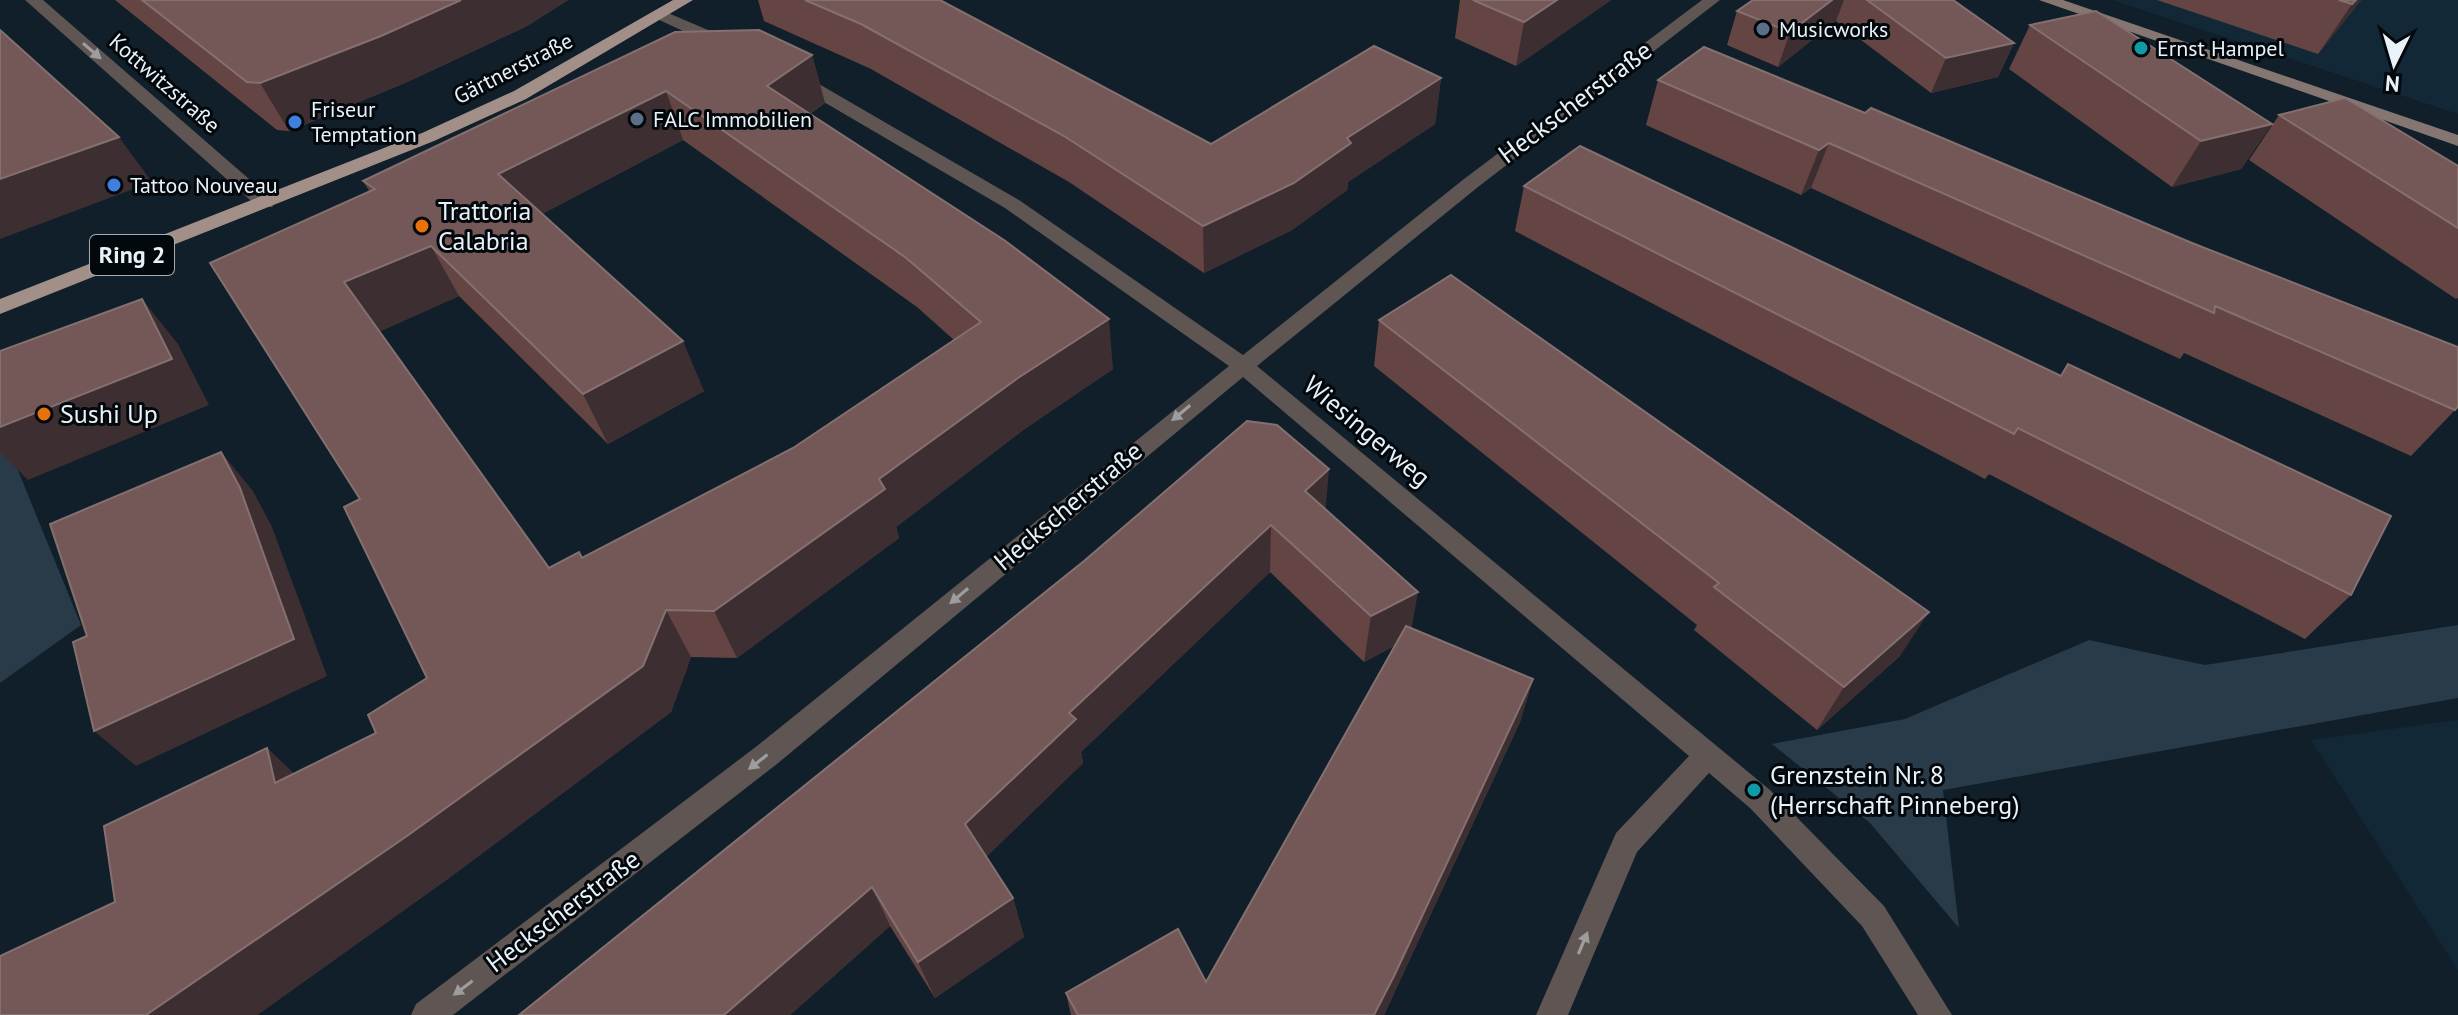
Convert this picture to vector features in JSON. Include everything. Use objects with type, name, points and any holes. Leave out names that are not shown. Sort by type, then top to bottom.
[{"type":"main road","name":"Gärtnerstraße","points":[[0,307],[428,137],[520,95],[685,0]]},
{"type":"street","name":"Kottwitzstraße","points":[[33,0],[265,203]]},
{"type":"street","name":"Heckscherstraße","points":[[427,1015],[764,757],[1241,364],[1530,134],[1712,0]]},
{"type":"street","points":[[2047,0],[2458,141]]},
{"type":"street","points":[[661,15],[742,51]]},
{"type":"street","name":"Wiesingerweg","points":[[784,72],[826,93],[1012,204],[1241,364],[1760,799],[1873,916],[1936,1015]]},
{"type":"street","points":[[1552,1015],[1626,843],[1671,798],[1706,756]]},
{"type":"shaded area","points":[[2112,0],[2458,0],[2458,114]]},
{"type":"shaded area","points":[[0,426],[81,625],[0,683]]},
{"type":"shaded area","points":[[2458,625],[2458,698],[1943,790],[1959,928],[1870,823],[1772,744],[1905,719],[2089,640],[2205,665]]},
{"type":"shaded area","points":[[2458,720],[2458,970],[2311,740]]},
{"type":"building","points":[[142,0],[461,0],[381,36],[260,83],[247,82]]},
{"type":"building","points":[[805,0],[940,0],[1211,144],[1374,46],[1441,78],[1347,138],[1351,143],[1294,183],[1203,226],[1064,136],[861,24]]},
{"type":"building","points":[[1473,0],[1557,0],[1524,22]]},
{"type":"building","points":[[1753,0],[1832,0],[1790,32],[1737,11]]},
{"type":"building","points":[[1867,0],[1953,0],[2014,43],[1946,58]]},
{"type":"building","points":[[2096,11],[2272,124],[2201,141],[2030,25]]},
{"type":"building","points":[[0,30],[119,137],[0,179]]},
{"type":"building","points":[[759,30],[812,55],[767,86],[1004,240],[1109,319],[1018,378],[879,479],[885,489],[714,611],[666,610],[643,666],[407,836],[146,1015],[0,1015],[0,956],[115,902],[104,826],[267,748],[275,783],[376,733],[368,715],[427,678],[344,507],[360,499],[210,263],[375,189],[363,181],[675,32]],"holes":[[[666,91],[905,257],[981,322],[793,448],[582,558],[579,552],[549,568],[344,282],[431,246],[583,394],[683,341],[498,174]]]},
{"type":"building","points":[[1704,47],[1865,113],[1871,108],[2192,243],[2458,347],[2458,406],[2455,410],[2215,306],[2214,313],[1829,143],[1819,150],[1658,80]]},
{"type":"building","points":[[2345,98],[2458,166],[2458,228],[2279,115]]},
{"type":"building","points":[[1580,146],[2061,376],[2068,364],[2391,516],[2351,595],[2018,428],[2014,434],[1524,186]]},
{"type":"building","points":[[1451,275],[1929,612],[1844,687],[1714,587],[1719,583],[1379,320]]},
{"type":"building","points":[[142,299],[172,359],[0,427],[0,351]]},
{"type":"building","points":[[1247,421],[1277,425],[1329,469],[1305,491],[1418,592],[1371,616],[1271,525],[1069,713],[1076,719],[965,824],[1013,898],[918,962],[872,887],[724,1015],[519,1015],[1084,561]]},
{"type":"building","points":[[221,452],[240,488],[294,639],[94,731],[73,642],[87,636],[50,524]]},
{"type":"building","points":[[1406,626],[1533,679],[1374,1015],[1078,1015],[1066,993],[1178,929],[1206,982]]},
{"type":"place","name":"Musicworks","points":[[1763,29]]},
{"type":"place","name":"Ernst Hampel","points":[[2141,48]]},
{"type":"place","name":"FALC Immobilien","points":[[637,119]]},
{"type":"place","name":"Friseur Temptation","points":[[295,122]]},
{"type":"place","name":"Tattoo Nouveau","points":[[114,185]]},
{"type":"place","name":"Trattoria Calabria","points":[[422,226]]},
{"type":"place","name":"Sushi Up","points":[[44,414]]},
{"type":"place","name":"Grenzstein Nr. 8 (Herrschaft Pinneberg)","points":[[1754,790]]}]
